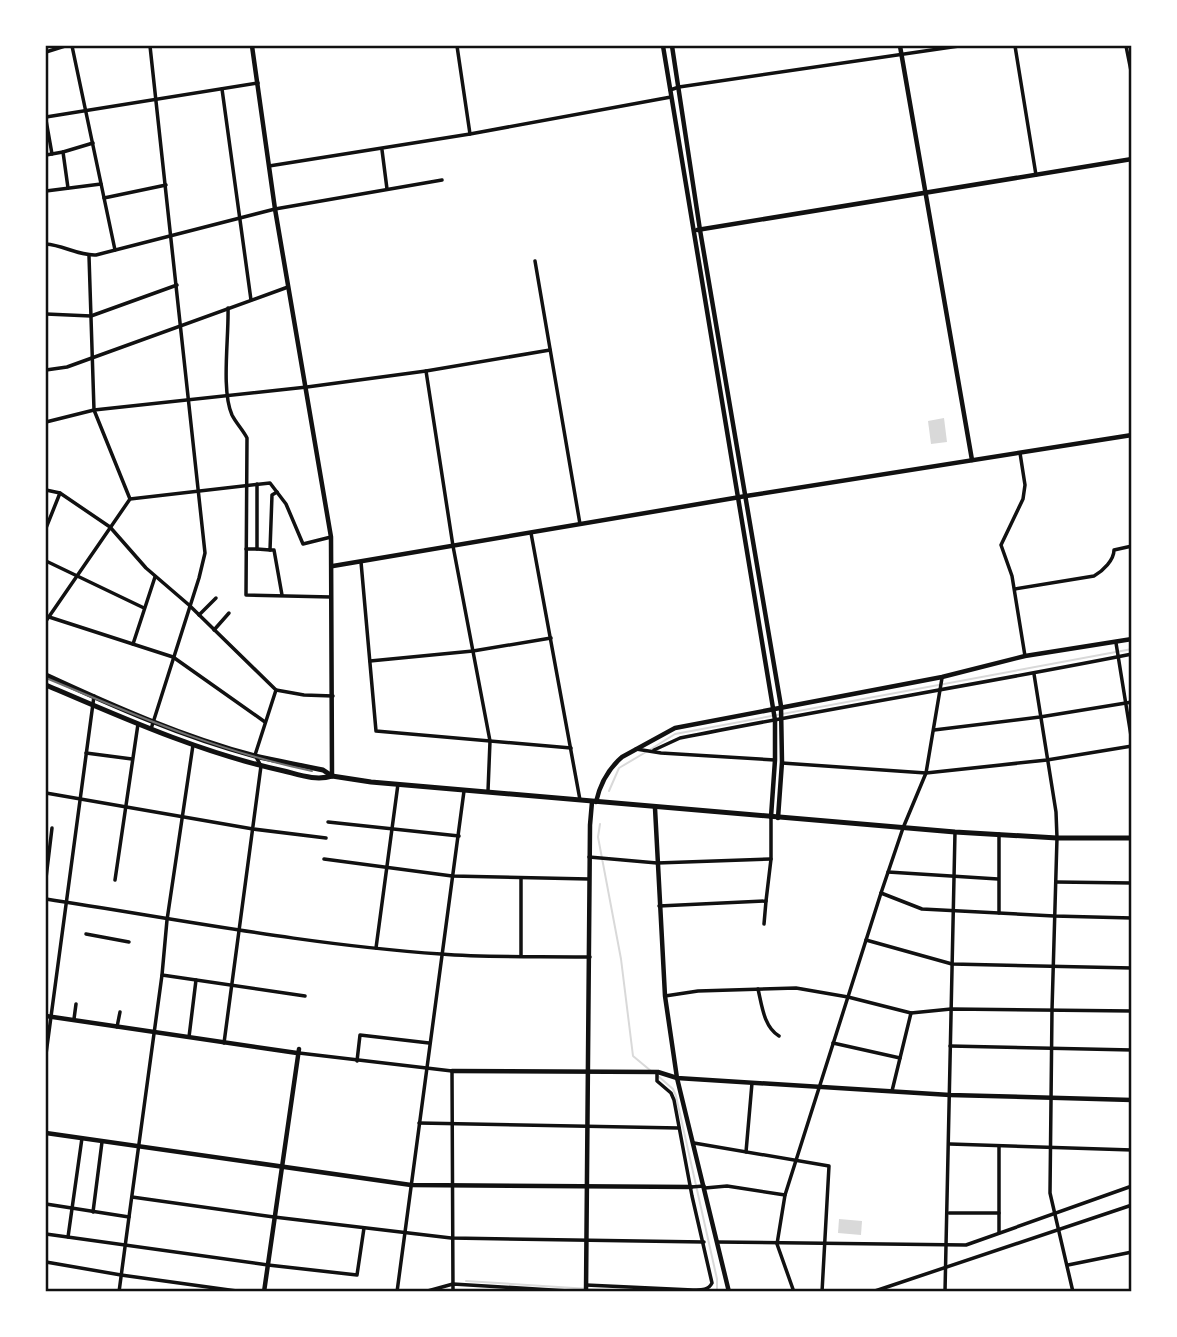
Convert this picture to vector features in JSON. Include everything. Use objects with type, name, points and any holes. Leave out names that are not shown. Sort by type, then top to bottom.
[{"type":"main road","points":[[46,675],[193,736],[255,755],[323,770],[332,776]]},
{"type":"main road","points":[[46,685],[193,746],[261,766],[320,779],[332,776],[581,802],[955,832],[1057,838],[1132,838]]},
{"type":"street","points":[[46,52],[65,46]]},
{"type":"street","points":[[72,46],[116,250]]},
{"type":"street","points":[[150,46],[205,553],[150,729]]},
{"type":"street","points":[[252,46],[275,209],[331,537],[332,776]]},
{"type":"street","points":[[457,46],[470,134]]},
{"type":"street","points":[[663,46],[746,496],[777,713],[782,762],[764,924]]},
{"type":"street","points":[[672,46],[696,230],[738,498],[777,713],[775,817]]},
{"type":"street","points":[[900,46],[972,460]]},
{"type":"street","points":[[670,90],[959,46]]},
{"type":"street","points":[[1015,46],[1036,176]]},
{"type":"street","points":[[1126,46],[1132,76]]},
{"type":"street","points":[[51,154],[46,119],[258,83]]},
{"type":"street","points":[[222,89],[251,300]]},
{"type":"street","points":[[269,166],[470,134],[671,97]]},
{"type":"street","points":[[46,155],[93,143]]},
{"type":"street","points":[[382,149],[387,189]]},
{"type":"street","points":[[63,152],[68,188]]},
{"type":"street","points":[[696,230],[1132,159]]},
{"type":"street","points":[[46,244],[72,249],[89,256],[275,209],[442,180]]},
{"type":"street","points":[[46,191],[101,184]]},
{"type":"street","points":[[104,198],[166,185]]},
{"type":"street","points":[[89,256],[94,410],[130,499]]},
{"type":"street","points":[[535,261],[580,525]]},
{"type":"street","points":[[46,314],[91,316],[177,285]]},
{"type":"street","points":[[46,370],[67,367],[288,287]]},
{"type":"street","points":[[228,309],[226,396],[233,417],[247,438],[246,596],[333,597]]},
{"type":"street","points":[[46,422],[94,410],[307,387],[550,350]]},
{"type":"street","points":[[426,371],[453,546],[490,741],[488,793]]},
{"type":"street","points":[[333,566],[746,496],[1132,435]]},
{"type":"street","points":[[1020,453],[1025,485],[1023,499],[1000,544],[1015,590],[1025,656]]},
{"type":"street","points":[[265,722],[173,657],[46,618],[130,499],[270,483],[286,505],[303,544],[331,537]]},
{"type":"street","points":[[257,484],[257,549]]},
{"type":"street","points":[[46,490],[60,493],[110,527],[155,576],[276,690],[333,696]]},
{"type":"street","points":[[270,550],[272,495],[277,492]]},
{"type":"street","points":[[46,528],[60,493]]},
{"type":"street","points":[[531,533],[581,802]]},
{"type":"street","points":[[1015,590],[1094,576],[1114,556],[1114,550],[1132,546]]},
{"type":"street","points":[[246,548],[274,550],[282,596]]},
{"type":"street","points":[[46,561],[144,608]]},
{"type":"street","points":[[361,562],[376,731],[571,748]]},
{"type":"street","points":[[133,644],[155,576]]},
{"type":"street","points":[[199,615],[216,598]]},
{"type":"street","points":[[214,630],[229,613]]},
{"type":"street","points":[[370,661],[473,651],[551,639]]},
{"type":"street","points":[[653,751],[680,738],[777,713],[942,679],[1025,656],[1116,645],[1132,639]]},
{"type":"street","points":[[639,749],[926,773],[1047,760],[1132,744],[1116,645]]},
{"type":"street","points":[[424,1292],[453,1284],[585,1292],[589,857],[594,802],[611,766],[622,757],[676,728],[1034,674],[1132,654]]},
{"type":"street","points":[[1034,674],[1056,812],[1057,838],[1050,1193],[1073,1292]]},
{"type":"street","points":[[793,1292],[777,1244],[785,1195],[888,872],[926,773],[942,679]]},
{"type":"street","points":[[224,1043],[237,929],[261,766],[255,755],[276,690]]},
{"type":"street","points":[[46,1054],[48,1016],[94,696]]},
{"type":"street","points":[[934,730],[1132,702]]},
{"type":"street","points":[[115,880],[138,724]]},
{"type":"street","points":[[119,1292],[193,736]]},
{"type":"street","points":[[86,753],[133,759]]},
{"type":"street","points":[[376,948],[398,785]]},
{"type":"street","points":[[397,1292],[464,791]]},
{"type":"street","points":[[46,793],[326,838]]},
{"type":"street","points":[[655,808],[665,996],[677,1078],[729,1292]]},
{"type":"street","points":[[328,822],[459,836]]},
{"type":"street","points":[[46,878],[52,828]]},
{"type":"street","points":[[946,1292],[955,832]]},
{"type":"street","points":[[999,834],[999,913]]},
{"type":"street","points":[[589,857],[657,863],[771,859]]},
{"type":"street","points":[[324,859],[452,876],[589,879]]},
{"type":"street","points":[[888,872],[998,879]]},
{"type":"street","points":[[521,878],[521,956]]},
{"type":"street","points":[[1056,882],[1132,883]]},
{"type":"street","points":[[881,893],[922,909],[1132,918]]},
{"type":"street","points":[[46,898],[167,920],[376,948],[443,954],[590,957]]},
{"type":"street","points":[[659,906],[766,901]]},
{"type":"street","points":[[86,934],[129,942]]},
{"type":"street","points":[[866,940],[952,964],[1132,968]]},
{"type":"street","points":[[162,975],[305,996]]},
{"type":"street","points":[[189,1038],[196,980]]},
{"type":"street","points":[[665,996],[698,991],[796,988],[848,997],[911,1013],[951,1009],[1132,1011]]},
{"type":"street","points":[[758,989],[766,1019],[773,1033],[779,1036]]},
{"type":"street","points":[[74,1020],[76,1004]]},
{"type":"street","points":[[117,1027],[120,1012]]},
{"type":"street","points":[[892,1091],[911,1013]]},
{"type":"street","points":[[48,1016],[426,1070],[657,1072],[677,1078],[950,1095],[1132,1100]]},
{"type":"street","points":[[357,1061],[360,1035],[429,1043]]},
{"type":"street","points":[[833,1043],[900,1058]]},
{"type":"street","points":[[950,1046],[1132,1050]]},
{"type":"street","points":[[264,1292],[298,1051]]},
{"type":"street","points":[[452,1071],[453,1292]]},
{"type":"street","points":[[586,1285],[704,1290],[712,1283],[674,1100],[671,1093],[657,1081],[657,1072]]},
{"type":"street","points":[[746,1152],[752,1083]]},
{"type":"street","points":[[419,1124],[680,1128]]},
{"type":"street","points":[[46,1133],[411,1185],[727,1186],[785,1195]]},
{"type":"street","points":[[68,1237],[82,1138]]},
{"type":"street","points":[[93,1212],[102,1142]]},
{"type":"street","points":[[694,1143],[829,1166],[822,1292]]},
{"type":"street","points":[[950,1144],[1132,1150]]},
{"type":"street","points":[[999,1146],[999,1233]]},
{"type":"street","points":[[717,1242],[966,1245],[1132,1186]]},
{"type":"street","points":[[132,1196],[274,1217],[451,1238],[704,1242]]},
{"type":"street","points":[[46,1204],[130,1217]]},
{"type":"street","points":[[872,1292],[1132,1205]]},
{"type":"street","points":[[949,1213],[999,1213]]},
{"type":"street","points":[[46,1234],[357,1275],[364,1228]]},
{"type":"street","points":[[1068,1265],[1132,1252]]},
{"type":"street","points":[[46,1262],[205,1289],[244,1292]]},
{"type":"shaded area","points":[[944,418],[947,442],[931,444],[928,421]]},
{"type":"shaded area","points":[[839,1219],[862,1221],[861,1235],[838,1233]]},
{"type":"waterway","points":[[651,749],[675,734],[1132,649]]},
{"type":"waterway","points":[[609,791],[619,768],[646,752]]},
{"type":"waterway","points":[[600,824],[598,837],[621,959],[633,1056],[651,1071]]},
{"type":"waterway","points":[[658,1076],[673,1089],[676,1096],[717,1279],[717,1290],[713,1292]]},
{"type":"waterway","points":[[466,1281],[636,1292]]},
{"type":"tram line","points":[[46,678],[209,743],[312,771]]}]
